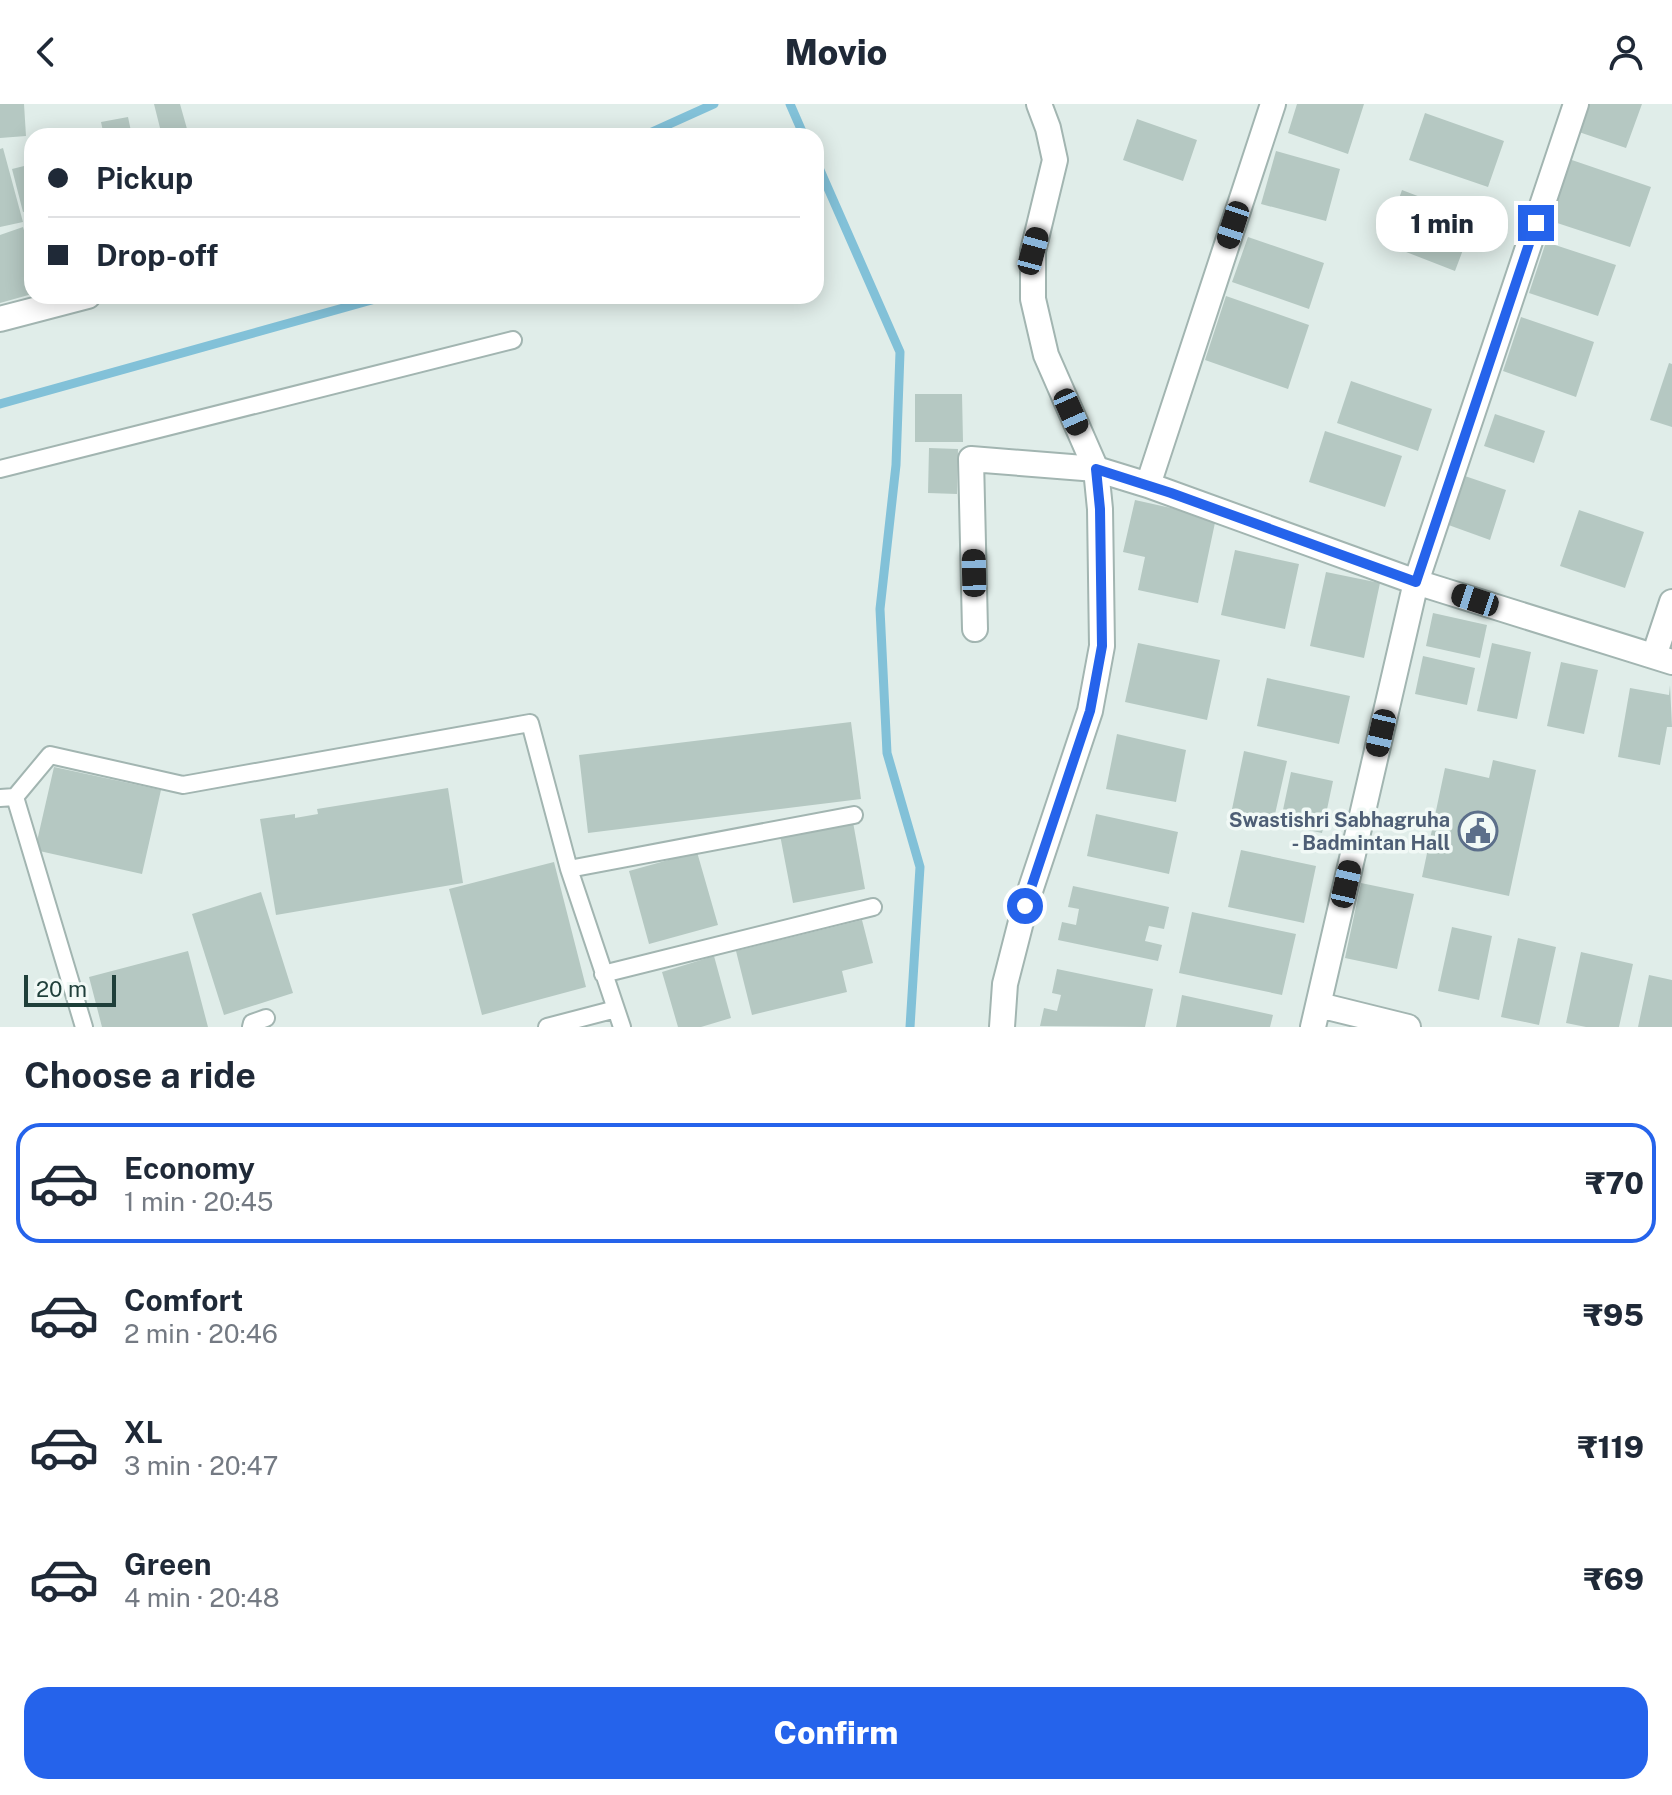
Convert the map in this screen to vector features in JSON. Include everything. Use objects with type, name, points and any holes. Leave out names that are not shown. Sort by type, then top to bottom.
[{"type":"street","points":[[1002,1027],[1005,984],[1022,919],[1090,711],[1102,646],[1100,509],[1096,469],[1046,355],[1033,299],[1033,251],[1055,160],[1039,104]]},
{"type":"street","points":[[1148,485],[1273,104]]},
{"type":"street","points":[[1408,1027],[1316,1016],[1416,582],[1576,104]]},
{"type":"street","points":[[0,319],[57,304]]},
{"type":"street","points":[[975,629],[971,459],[1096,469],[1416,582],[1663,659],[1672,602]]},
{"type":"lane","points":[[0,469],[513,340]]},
{"type":"lane","points":[[84,1027],[8,797],[50,755],[183,785],[530,723],[569,869],[622,1027]]},
{"type":"lane","points":[[569,869],[854,815]]},
{"type":"lane","points":[[603,974],[873,907]]},
{"type":"lane","points":[[547,1027],[616,1009]]},
{"type":"building","points":[[0,104],[24,104],[24,136],[0,138]]},
{"type":"building","points":[[154,104],[180,104],[187,128],[160,128]]},
{"type":"building","points":[[1297,104],[1364,104],[1348,154],[1288,133]]},
{"type":"building","points":[[1582,104],[1642,104],[1626,148],[1573,130]]},
{"type":"building","points":[[1425,113],[1504,141],[1488,187],[1409,160]]},
{"type":"building","points":[[128,117],[130,128],[102,128],[101,122]]},
{"type":"building","points":[[1137,119],[1197,140],[1183,181],[1123,160]]},
{"type":"building","points":[[3,148],[23,222],[0,227],[0,149]]},
{"type":"building","points":[[1276,151],[1340,169],[1326,221],[1261,204]]},
{"type":"building","points":[[1566,158],[1651,187],[1630,247],[1545,219]]},
{"type":"building","points":[[24,166],[24,212],[23,212],[12,169]]},
{"type":"building","points":[[1402,190],[1475,218],[1455,271],[1383,243]]},
{"type":"building","points":[[23,227],[24,230],[24,296],[0,303],[0,235]]},
{"type":"building","points":[[1248,237],[1324,263],[1309,309],[1232,282]]},
{"type":"building","points":[[1546,242],[1616,265],[1598,316],[1529,293]]},
{"type":"building","points":[[1226,296],[1309,325],[1288,389],[1205,360]]},
{"type":"building","points":[[1521,317],[1594,342],[1576,397],[1503,371]]},
{"type":"building","points":[[1669,363],[1672,364],[1672,427],[1650,420]]},
{"type":"building","points":[[1351,381],[1432,409],[1418,451],[1337,423]]},
{"type":"building","points":[[915,394],[962,394],[963,442],[915,442]]},
{"type":"building","points":[[1495,414],[1545,431],[1534,463],[1484,446]]},
{"type":"building","points":[[1325,431],[1402,456],[1385,507],[1309,482]]},
{"type":"building","points":[[929,448],[958,449],[957,494],[928,493]]},
{"type":"building","points":[[1459,474],[1506,490],[1490,540],[1443,523]]},
{"type":"building","points":[[1135,500],[1216,518],[1198,603],[1138,590],[1145,557],[1123,552]]},
{"type":"building","points":[[1579,510],[1644,532],[1625,588],[1560,566]]},
{"type":"building","points":[[1235,550],[1299,564],[1285,629],[1221,615]]},
{"type":"building","points":[[1326,572],[1380,583],[1364,658],[1310,646]]},
{"type":"building","points":[[1433,613],[1487,625],[1480,658],[1426,646]]},
{"type":"building","points":[[1138,643],[1220,660],[1207,720],[1125,702]]},
{"type":"building","points":[[1492,643],[1531,652],[1517,719],[1477,711]]},
{"type":"building","points":[[1423,656],[1475,668],[1467,705],[1415,694]]},
{"type":"building","points":[[1561,662],[1598,670],[1584,734],[1547,726]]},
{"type":"building","points":[[1267,678],[1350,696],[1339,744],[1257,726]]},
{"type":"building","points":[[1670,685],[1672,727],[1667,727],[1660,765],[1618,757],[1630,688],[1669,695]]},
{"type":"building","points":[[851,722],[861,799],[588,833],[579,755]]},
{"type":"building","points":[[1117,734],[1186,750],[1176,802],[1106,789]]},
{"type":"building","points":[[1244,751],[1287,761],[1273,823],[1231,814]]},
{"type":"building","points":[[1493,760],[1536,770],[1509,896],[1422,877],[1445,768],[1489,778]]},
{"type":"building","points":[[54,767],[161,790],[142,874],[35,850]]},
{"type":"building","points":[[1291,772],[1333,781],[1322,833],[1280,824]]},
{"type":"building","points":[[448,788],[463,883],[276,915],[260,819],[295,814],[295,818],[318,814],[317,809]]},
{"type":"building","points":[[1096,814],[1178,832],[1169,874],[1087,856]]},
{"type":"building","points":[[853,822],[865,889],[793,903],[780,835]]},
{"type":"building","points":[[1241,850],[1316,866],[1304,923],[1228,907]]},
{"type":"building","points":[[697,852],[718,925],[649,944],[629,871]]},
{"type":"building","points":[[554,862],[586,987],[482,1015],[449,889]]},
{"type":"building","points":[[1361,883],[1414,894],[1397,969],[1345,958]]},
{"type":"building","points":[[1073,886],[1169,907],[1164,929],[1149,926],[1145,941],[1162,945],[1158,961],[1058,940],[1062,922],[1076,925],[1079,909],[1068,907]]},
{"type":"building","points":[[261,892],[293,993],[224,1015],[192,914]]},
{"type":"building","points":[[1192,912],[1296,934],[1282,995],[1179,973]]},
{"type":"building","points":[[862,920],[873,963],[842,971],[847,992],[752,1015],[736,951]]},
{"type":"building","points":[[1452,927],[1492,936],[1479,1000],[1438,991]]},
{"type":"building","points":[[1518,938],[1556,947],[1539,1025],[1501,1017]]},
{"type":"building","points":[[188,951],[208,1027],[102,1027],[89,977]]},
{"type":"building","points":[[1581,952],[1633,964],[1619,1027],[1586,1027],[1566,1023]]},
{"type":"building","points":[[714,956],[731,1018],[701,1027],[678,1027],[662,972]]},
{"type":"building","points":[[1057,969],[1153,989],[1145,1027],[1040,1026],[1044,1008],[1057,1011],[1061,995],[1052,993]]},
{"type":"building","points":[[1649,975],[1672,980],[1672,1027],[1638,1027]]},
{"type":"building","points":[[1182,995],[1273,1015],[1270,1027],[1176,1027]]},
{"type":"waterway","points":[[661,128],[714,104]]},
{"type":"waterway","points":[[790,104],[800,128]]},
{"type":"waterway","points":[[824,179],[900,352],[896,465],[880,609],[887,753],[920,867],[910,1027]]},
{"type":"waterway","points":[[0,404],[357,304]]},
{"type":"place","name":"Swastishri Sabhagruha - Badmintan Hall","points":[[1478,831]]},
{"type":"route","points":[[1025,906],[1090,711],[1102,646],[1100,509],[1096,469],[1416,582],[1536,223]]}]
